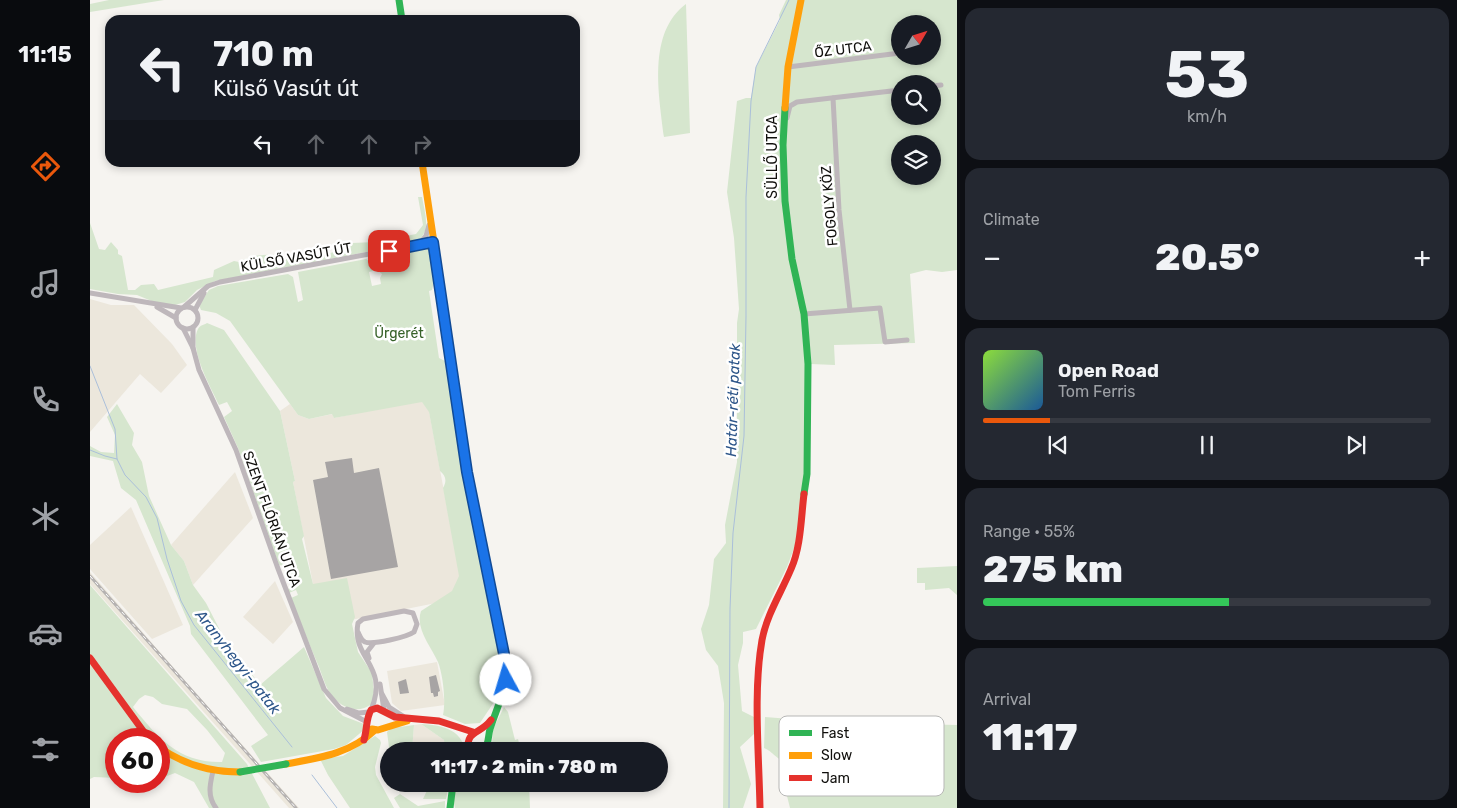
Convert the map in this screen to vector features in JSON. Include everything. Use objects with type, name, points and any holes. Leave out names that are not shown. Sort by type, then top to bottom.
[{"type":"street","points":[[399,0],[401,15]]},
{"type":"street","name":"SÜLLŐ UTCA","points":[[760,808],[758,688],[762,639],[775,599],[792,568],[798,542],[807,474],[808,364],[804,314],[792,259],[785,201],[784,121],[788,67],[801,0]]},
{"type":"street","name":"ŐZ UTCA","points":[[788,67],[891,54]]},
{"type":"street","points":[[784,121],[787,121],[792,104],[891,91]]},
{"type":"street","name":"FOGOLY KÖZ","points":[[833,98],[839,202],[850,310]]},
{"type":"street","points":[[423,167],[467,472],[506,668],[505,692],[488,738],[489,742]]},
{"type":"street","points":[[417,245],[427,234],[429,215]]},
{"type":"street","name":"KÜLSŐ VASÚT ÚT","points":[[183,308],[208,286],[220,282],[433,242]]},
{"type":"street","points":[[152,305],[176,318],[178,324],[183,328],[193,327],[198,318],[195,310],[200,296],[208,286]]},
{"type":"street","points":[[90,293],[152,305],[195,310]]},
{"type":"street","points":[[176,318],[183,308]]},
{"type":"street","points":[[804,314],[880,308],[885,342],[907,340]]},
{"type":"street","name":"SZENT FLÓRIÁN UTCA","points":[[193,327],[193,348]]},
{"type":"street","name":"SZENT FLÓRIÁN UTCA","points":[[183,328],[193,348],[199,370],[236,450],[324,689],[340,708],[368,724]]},
{"type":"street","points":[[358,632],[362,640],[374,642],[412,634],[417,624],[415,615],[404,611],[363,619],[358,623],[358,632],[361,651],[374,670],[376,677],[376,697],[370,711],[364,740]]},
{"type":"street","points":[[374,642],[369,646],[367,654],[376,670],[385,711],[389,719],[387,726]]},
{"type":"street","points":[[90,658],[140,728]]},
{"type":"street","points":[[380,686],[389,706],[398,714],[412,720]]},
{"type":"street","points":[[330,698],[350,711],[370,711],[377,708],[395,717],[412,720],[431,720],[485,734],[488,738]]},
{"type":"street","points":[[472,742],[476,732],[488,724],[498,711]]},
{"type":"street","points":[[368,724],[375,730],[382,730],[387,726],[412,720]]},
{"type":"street","points":[[446,724],[463,742]]},
{"type":"street","points":[[170,755],[179,761],[213,771],[240,772],[342,753],[364,740],[375,730]]},
{"type":"street","points":[[213,771],[209,788],[211,800],[216,808]]},
{"type":"street","points":[[450,808],[451,792]]},
{"type":"shaded area","points":[[90,299],[111,305],[134,305],[172,344],[187,365],[161,393],[140,374],[90,432]]},
{"type":"shaded area","points":[[421,400],[429,411],[460,577],[454,592],[436,603],[351,620],[313,584],[293,482],[295,481],[280,411],[290,404],[298,415],[309,419],[333,414],[334,418]]},
{"type":"shaded area","points":[[235,472],[253,518],[193,585],[184,561],[171,545]]},
{"type":"shaded area","points":[[131,507],[183,625],[152,639],[90,569],[90,545]]},
{"type":"shaded area","points":[[90,572],[299,808],[289,808],[90,584]]},
{"type":"shaded area","points":[[275,581],[293,622],[273,644],[243,617]]},
{"type":"shaded area","points":[[437,662],[445,705],[401,711],[392,703],[387,671]]},
{"type":"shaded area","points":[[421,724],[444,742],[413,742],[414,725]]},
{"type":"green space","points":[[109,0],[164,0],[90,12],[90,4]]},
{"type":"green space","points":[[786,0],[957,0],[957,270],[942,272],[926,270],[910,274],[915,343],[834,345],[835,365],[811,364],[808,458],[796,543],[787,567],[756,629],[743,632],[743,643],[738,665],[742,711],[756,718],[754,734],[740,747],[751,784],[743,808],[723,808],[724,703],[718,666],[706,650],[701,629],[709,605],[714,559],[726,543],[725,525],[737,462],[737,323],[739,309],[734,238],[727,192],[737,101],[751,98],[756,67],[780,20],[779,15]]},
{"type":"green space","points":[[686,4],[690,133],[664,137],[658,84],[661,48],[665,31],[674,16]]},
{"type":"green space","points":[[418,197],[422,197],[426,223],[423,235],[413,243],[215,281],[197,290],[185,302],[175,305],[154,302],[137,295],[90,289],[90,223],[99,249],[105,250],[111,242],[118,250],[118,254],[122,256],[128,290],[135,290],[141,285],[154,284],[158,290],[213,277],[214,270],[234,261],[239,262],[256,256],[275,255],[279,259],[287,259],[290,264],[313,261],[313,256],[339,251],[352,243],[375,242],[416,234],[423,225]]},
{"type":"green space","name":"Ürgerét","points":[[428,249],[430,251],[434,282],[432,290],[429,291],[439,358],[445,361],[471,517],[495,625],[501,667],[498,696],[480,723],[465,724],[443,715],[444,696],[440,667],[420,624],[421,611],[452,591],[459,576],[443,488],[445,479],[440,471],[429,412],[422,402],[334,418],[332,414],[309,419],[298,415],[230,321],[216,313],[201,310],[199,305],[209,290],[218,286],[288,274],[293,277],[298,302],[303,300],[298,272],[366,259],[371,262],[373,271],[369,272],[372,286],[381,284],[380,278],[382,274],[377,270],[376,258]]},
{"type":"green space","points":[[207,323],[224,330],[280,411],[295,481],[293,482],[304,536],[302,539],[313,584],[347,578],[355,617],[352,624],[358,652],[372,673],[374,692],[372,704],[367,707],[362,709],[347,708],[331,695],[325,683],[291,598],[298,595],[296,590],[289,593],[288,589],[294,586],[287,566],[279,565],[238,448],[224,417],[232,411],[227,402],[219,405],[198,357],[196,337],[199,328]]},
{"type":"green space","points":[[117,404],[134,433],[132,445],[142,462],[149,496],[171,545],[184,561],[193,585],[206,603],[224,638],[260,685],[304,647],[326,698],[343,716],[364,724],[365,729],[346,745],[334,749],[261,762],[251,746],[268,735],[191,634],[190,626],[136,500],[121,488],[113,461],[90,456],[90,446],[101,452],[114,453],[115,435],[107,417]]},
{"type":"green space","points":[[957,566],[957,595],[949,588],[925,590],[925,583],[917,583],[917,568]]},
{"type":"green space","points":[[90,585],[247,764],[270,808],[209,808],[194,782],[175,773],[170,775],[170,745],[193,758],[207,761],[222,762],[225,753],[187,709],[162,704],[153,697],[145,695],[133,707],[150,728],[105,728],[105,778],[94,777],[90,779]]},
{"type":"green space","points":[[504,707],[508,712],[515,740],[518,739],[519,742],[492,742],[493,729]]},
{"type":"green space","points":[[765,717],[779,718],[779,759],[764,748]]},
{"type":"green space","points":[[421,724],[443,727],[455,733],[462,742],[444,742]]},
{"type":"green space","points":[[414,725],[413,742],[388,742],[387,732],[392,728]]},
{"type":"green space","points":[[944,725],[957,725],[957,808],[790,808],[787,796],[944,796]]},
{"type":"green space","points":[[375,736],[380,740],[375,767],[376,775],[380,782],[380,792],[385,792],[394,808],[350,808],[328,775],[320,759],[343,756]]},
{"type":"green space","points":[[426,792],[447,792],[446,799],[423,799]]},
{"type":"green space","points":[[453,792],[529,792],[530,808],[455,808]]},
{"type":"green space","points":[[400,794],[418,806],[445,801],[445,808],[400,808],[394,798]]},
{"type":"building","points":[[352,458],[354,473],[379,468],[398,567],[331,579],[313,480],[328,477],[325,462]]},
{"type":"building","points":[[436,675],[440,691],[438,696],[434,697],[433,693],[431,693],[429,677]]},
{"type":"building","points":[[406,679],[409,693],[400,694],[398,682]]},
{"type":"waterway","name":"Határ-réti patak","points":[[729,808],[730,609],[733,533],[744,436],[746,197],[751,101],[756,67],[789,0]]},
{"type":"waterway","name":"Aranyhegyi-patak","points":[[90,366],[115,429],[117,459],[125,475],[146,497],[157,518],[167,559],[181,601],[194,625],[292,747]]},
{"type":"waterway","points":[[90,450],[117,459]]},
{"type":"waterway","name":"Aranyhegyi-patak","points":[[312,775],[337,808]]},
{"type":"railway","points":[[90,576],[296,808]]},
{"type":"traffic: fast","points":[[399,0],[401,15]]},
{"type":"traffic: fast","points":[[785,108],[783,145],[785,201],[792,259],[804,314],[808,364],[807,474],[804,494]]},
{"type":"traffic: fast","points":[[472,497],[506,668],[503,692],[490,729],[488,742]]},
{"type":"traffic: fast","points":[[240,772],[286,764]]},
{"type":"traffic: fast","points":[[450,808],[452,792]]},
{"type":"traffic: slow","points":[[785,108],[788,67],[801,0]]},
{"type":"traffic: slow","points":[[423,167],[472,497]]},
{"type":"traffic: slow","points":[[372,729],[378,730],[407,721]]},
{"type":"traffic: slow","points":[[286,764],[322,757],[345,750],[375,730]]},
{"type":"traffic: slow","points":[[170,754],[188,763],[208,769],[240,772]]},
{"type":"traffic: jam","points":[[760,808],[757,702],[759,660],[764,630],[787,578],[799,542],[804,494]]},
{"type":"traffic: jam","points":[[90,658],[141,728]]},
{"type":"traffic: jam","points":[[364,740],[369,713],[377,708],[395,717],[439,721],[473,732]]},
{"type":"traffic: jam","points":[[468,742],[471,735],[487,725],[491,720]]},
{"type":"route","points":[[389,251],[433,242],[467,472],[504,654],[506,680]]}]
